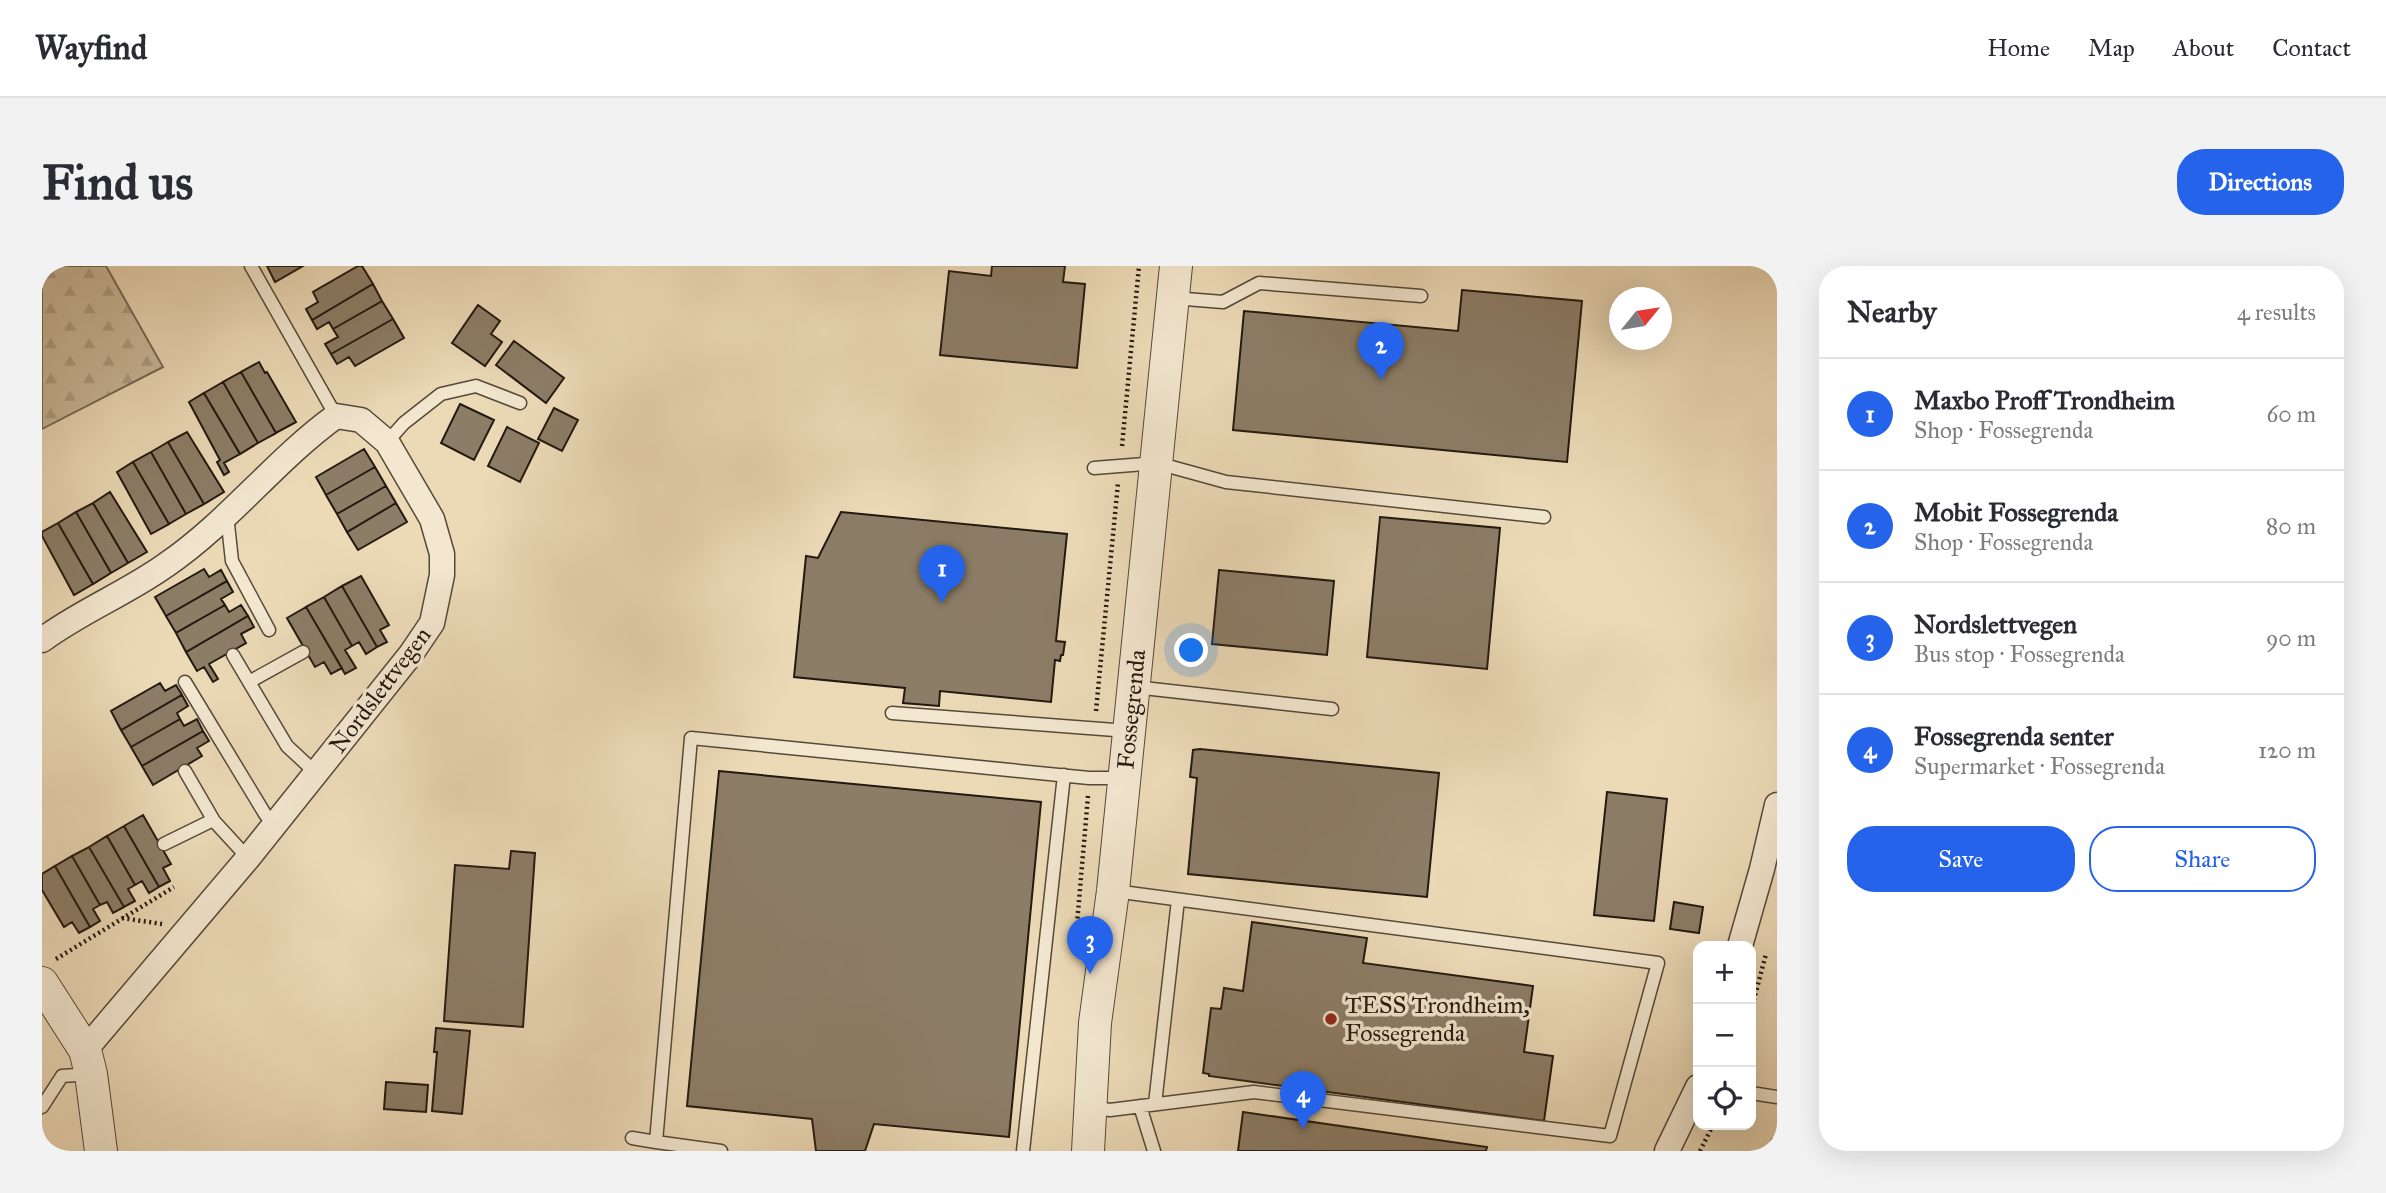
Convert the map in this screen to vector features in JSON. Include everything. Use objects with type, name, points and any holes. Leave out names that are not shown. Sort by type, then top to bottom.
[{"type":"street","name":"Fossegrenda","points":[[1088,1151],[1095,1023],[1113,891],[1176,266]]},
{"type":"street","name":"Nordslettvegen","points":[[88,1062],[273,824],[411,654],[432,623],[442,575],[442,554],[432,519],[387,442],[361,420],[336,416]]},
{"type":"street","points":[[42,640],[68,620],[166,565],[228,515],[305,438],[336,416]]},
{"type":"street","points":[[1742,941],[1770,871],[1777,805]]},
{"type":"street","points":[[47,973],[88,1062],[101,1151]]},
{"type":"street","points":[[1667,1151],[1693,1097]]},
{"type":"lane","points":[[251,266],[336,416]]},
{"type":"lane","points":[[1173,298],[1223,302],[1259,283],[1421,296]]},
{"type":"lane","points":[[387,442],[404,423],[441,394],[476,386],[520,403]]},
{"type":"lane","points":[[1094,468],[1157,463],[1226,482],[1544,517]]},
{"type":"lane","points":[[228,515],[232,561],[269,630]]},
{"type":"lane","points":[[250,682],[303,652]]},
{"type":"lane","points":[[233,655],[287,746],[316,773]]},
{"type":"lane","points":[[185,682],[273,824]]},
{"type":"lane","points":[[1133,687],[1332,709]]},
{"type":"lane","points":[[892,713],[1129,731]]},
{"type":"lane","points":[[656,1142],[691,738],[1064,775],[1124,778]]},
{"type":"lane","points":[[185,771],[213,820],[248,858]]},
{"type":"lane","points":[[1023,1151],[1064,775]]},
{"type":"lane","points":[[164,844],[213,820]]},
{"type":"lane","points":[[1090,1107],[1110,1110],[1254,1092],[1610,1136],[1658,963],[1113,891]]},
{"type":"lane","points":[[1155,1104],[1178,900]]},
{"type":"lane","points":[[42,1107],[62,1076],[88,1062]]},
{"type":"lane","points":[[1756,1094],[1777,1097]]},
{"type":"lane","points":[[1140,1106],[1154,1151]]},
{"type":"lane","points":[[632,1138],[721,1151]]},
{"type":"lane","points":[[1774,1151],[1777,1144]]},
{"type":"path","points":[[47,973],[74,947],[174,887]]},
{"type":"path","points":[[1753,1004],[1767,948]]},
{"type":"path","points":[[1700,1151],[1710,1130]]},
{"type":"green space","points":[[42,266],[106,266],[163,367],[42,429]]},
{"type":"building","points":[[267,266],[303,266],[275,282]]},
{"type":"building","points":[[362,266],[373,284],[312,320],[306,309],[318,302],[313,292]]},
{"type":"building","points":[[992,266],[1065,266],[1063,282],[1085,284],[1077,368],[940,355],[949,271],[991,276]]},
{"type":"building","points":[[373,284],[382,301],[333,329],[329,322],[317,329],[312,320]]},
{"type":"building","points":[[1462,290],[1582,301],[1567,462],[1233,430],[1244,311],[1458,331]]},
{"type":"building","points":[[382,301],[393,319],[331,354],[325,344],[338,337],[333,329]]},
{"type":"building","points":[[478,305],[500,321],[491,334],[502,342],[485,366],[452,343]]},
{"type":"building","points":[[393,319],[404,338],[355,366],[349,357],[337,364],[331,354]]},
{"type":"building","points":[[514,341],[564,378],[546,403],[496,365]]},
{"type":"building","points":[[259,362],[296,422],[276,433],[241,372]]},
{"type":"building","points":[[241,372],[276,433],[258,443],[223,382]]},
{"type":"building","points":[[223,382],[258,443],[240,454],[204,393]]},
{"type":"building","points":[[204,393],[240,454],[224,463],[229,472],[224,475],[217,462],[220,460],[189,402]]},
{"type":"building","points":[[460,404],[494,420],[474,460],[441,443]]},
{"type":"building","points":[[554,408],[578,420],[562,451],[538,439]]},
{"type":"building","points":[[507,427],[539,443],[520,482],[488,466]]},
{"type":"building","points":[[187,432],[224,492],[204,504],[168,442]]},
{"type":"building","points":[[168,442],[204,504],[186,514],[151,452]]},
{"type":"building","points":[[364,449],[375,467],[326,495],[316,477]]},
{"type":"building","points":[[151,452],[186,514],[169,524],[133,462]]},
{"type":"building","points":[[133,462],[169,524],[151,534],[117,472]]},
{"type":"building","points":[[375,467],[386,486],[337,514],[326,495]]},
{"type":"building","points":[[386,486],[396,503],[347,532],[337,514]]},
{"type":"building","points":[[110,492],[147,552],[128,563],[93,503]]},
{"type":"building","points":[[93,503],[128,563],[111,573],[76,512]]},
{"type":"building","points":[[396,503],[407,522],[358,550],[347,532]]},
{"type":"building","points":[[76,512],[111,573],[93,584],[58,523]]},
{"type":"building","points":[[841,512],[1067,534],[1056,641],[1065,642],[1060,661],[1055,660],[1051,702],[940,691],[939,706],[903,703],[905,688],[794,677],[806,556],[818,558]]},
{"type":"building","points":[[1380,517],[1500,528],[1487,669],[1367,657]]},
{"type":"building","points":[[58,523],[93,584],[74,595],[42,536],[42,532]]},
{"type":"building","points":[[204,569],[209,577],[221,570],[227,581],[166,616],[155,597]]},
{"type":"building","points":[[1219,570],[1334,581],[1327,655],[1212,644]]},
{"type":"building","points":[[361,576],[389,625],[380,630],[387,642],[377,647],[342,586]]},
{"type":"building","points":[[227,581],[233,592],[221,599],[225,605],[176,633],[166,616]]},
{"type":"building","points":[[342,586],[377,647],[366,654],[359,642],[352,646],[324,597]]},
{"type":"building","points":[[324,597],[352,646],[345,650],[356,668],[345,674],[306,607]]},
{"type":"building","points":[[225,605],[229,612],[241,605],[248,616],[186,652],[176,633]]},
{"type":"building","points":[[306,607],[342,668],[331,674],[324,662],[315,667],[287,618]]},
{"type":"building","points":[[248,616],[254,627],[241,634],[246,643],[209,664],[218,679],[213,682],[204,667],[197,671],[186,652]]},
{"type":"building","points":[[160,683],[165,691],[176,685],[182,695],[121,730],[111,711]]},
{"type":"building","points":[[182,695],[188,706],[177,713],[180,719],[131,747],[121,730]]},
{"type":"building","points":[[180,719],[184,726],[197,719],[203,731],[142,766],[131,747]]},
{"type":"building","points":[[203,731],[209,741],[197,748],[202,756],[153,785],[142,766]]},
{"type":"building","points":[[1193,750],[1439,773],[1427,897],[1188,874],[1197,778],[1190,777]]},
{"type":"building","points":[[719,771],[1041,802],[1009,1137],[874,1124],[865,1151],[816,1151],[812,1119],[687,1106]]},
{"type":"building","points":[[1607,792],[1667,799],[1654,921],[1594,915]]},
{"type":"building","points":[[143,815],[171,864],[163,868],[170,881],[159,887],[124,826]]},
{"type":"building","points":[[124,826],[159,887],[149,893],[142,881],[135,885],[107,836]]},
{"type":"building","points":[[107,836],[135,885],[128,889],[135,901],[124,907],[89,847]]},
{"type":"building","points":[[89,847],[124,907],[113,913],[107,902],[100,905],[72,856]]},
{"type":"building","points":[[511,851],[535,853],[523,1027],[444,1021],[455,865],[509,869]]},
{"type":"building","points":[[72,856],[100,905],[93,909],[100,921],[90,927],[55,866]]},
{"type":"building","points":[[55,866],[90,927],[79,933],[72,922],[64,927],[42,890],[42,874]]},
{"type":"building","points":[[1674,902],[1703,907],[1699,933],[1670,929]]},
{"type":"building","points":[[1252,922],[1367,938],[1363,963],[1533,986],[1524,1052],[1553,1056],[1544,1121],[1209,1076],[1203,1073],[1211,1008],[1221,1009],[1224,988],[1243,991]]},
{"type":"building","points":[[436,1028],[470,1031],[462,1114],[432,1111],[437,1052],[434,1052]]},
{"type":"building","points":[[386,1082],[428,1085],[426,1112],[384,1109]]},
{"type":"building","points":[[1243,1112],[1487,1147],[1486,1151],[1238,1151]]},
{"type":"place","name":"Mobit Fossegrenda","points":[[1381,380]]},
{"type":"place","name":"Maxbo Proff Trondheim","points":[[942,603]]},
{"type":"place","name":"Nordslettvegen","points":[[1090,974]]},
{"type":"place","name":"TESS Trondheim, Fossegrenda","points":[[1331,1019]]},
{"type":"place","name":"Fossegrenda senter","points":[[1303,1129]]}]
